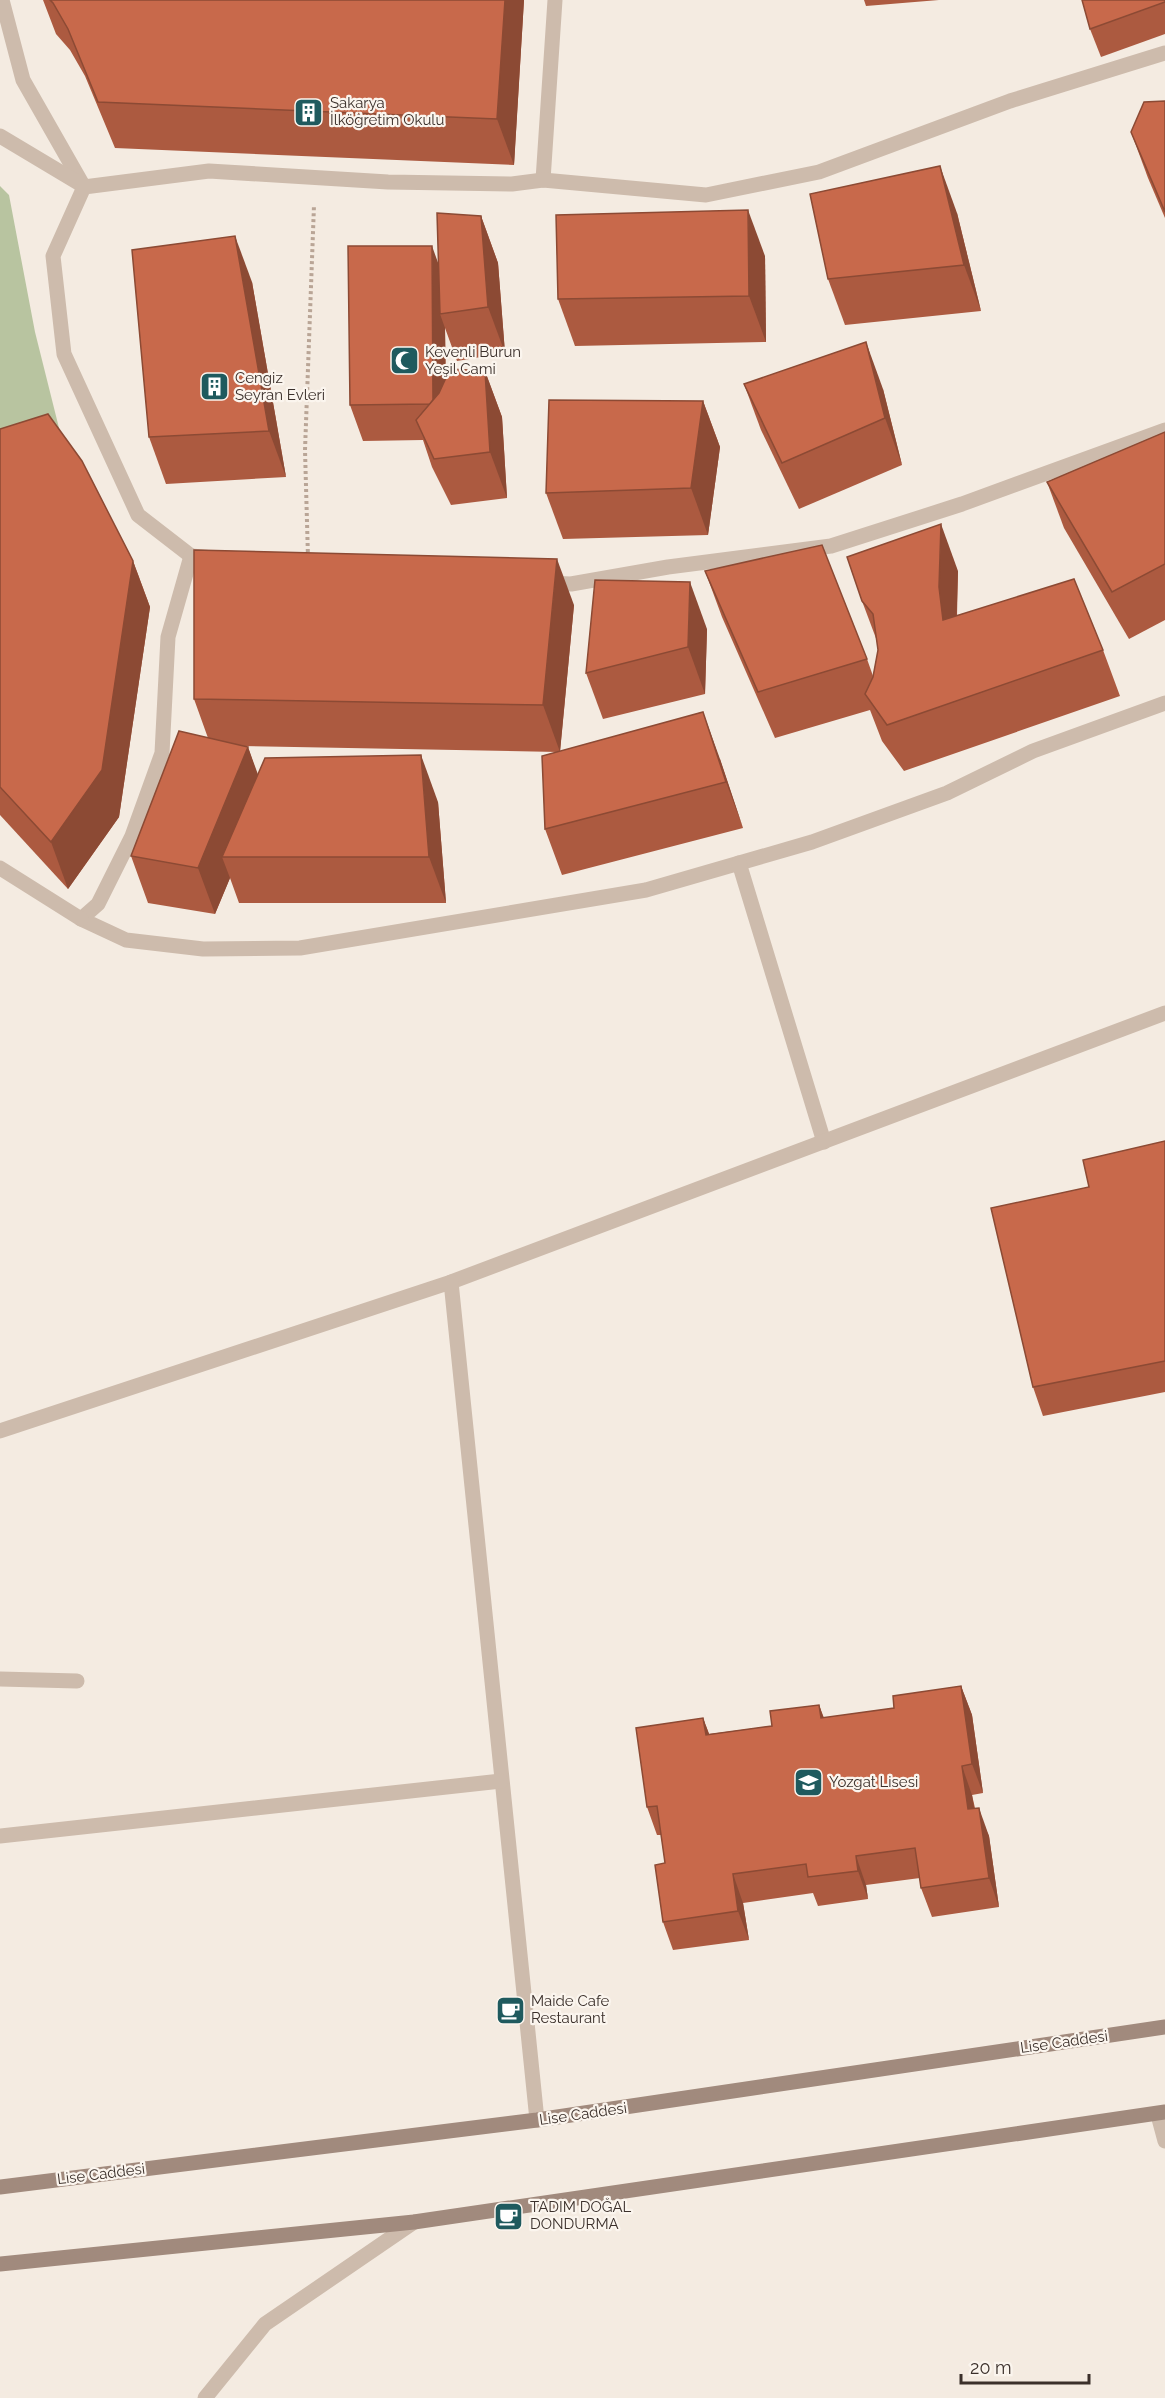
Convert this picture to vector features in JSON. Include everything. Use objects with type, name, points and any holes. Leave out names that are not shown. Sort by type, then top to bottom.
[{"type":"street","points":[[2,0],[23,80],[84,187]]},
{"type":"street","points":[[543,180],[555,0]]},
{"type":"street","points":[[0,136],[84,187],[209,171],[388,182],[512,184],[543,180],[706,195],[819,172],[1010,101],[1165,53]]},
{"type":"street","points":[[84,187],[53,256],[64,354],[138,515],[190,556],[234,560]]},
{"type":"street","points":[[536,583],[571,584],[668,567],[831,546],[962,504],[1165,430]]},
{"type":"street","points":[[81,919],[98,904],[132,836],[162,753],[168,637],[190,556]]},
{"type":"street","points":[[0,868],[81,919],[126,940],[203,949],[300,948],[444,922],[646,890],[812,842],[947,793],[1033,751],[1165,703]]},
{"type":"street","points":[[739,863],[824,1142]]},
{"type":"street","points":[[0,1431],[451,1282],[1165,1013]]},
{"type":"street","points":[[451,1282],[537,2120]]},
{"type":"street","points":[[0,1679],[77,1681]]},
{"type":"street","points":[[0,1836],[501,1781]]},
{"type":"street","name":"Lise Caddesi","points":[[0,2187],[537,2120],[1165,2027]]},
{"type":"street","points":[[0,2264],[414,2222],[1161,2114],[1165,2141]]},
{"type":"street","points":[[205,2398],[266,2324],[414,2222]]},
{"type":"path","points":[[308,567],[305,450],[315,178]]},
{"type":"green space","points":[[0,186],[9,195],[35,332],[60,432],[0,451]]},
{"type":"building","name":"Sakarya İlköğretim Okulu","points":[[50,0],[505,0],[497,119],[98,102],[68,29]]},
{"type":"building","points":[[1082,0],[1165,0],[1165,2],[1090,29]]},
{"type":"building","points":[[1165,101],[1165,212],[1131,132],[1144,102]]},
{"type":"building","points":[[940,166],[964,265],[828,279],[810,194]]},
{"type":"building","points":[[748,210],[749,296],[558,299],[556,215]]},
{"type":"building","points":[[437,213],[481,216],[488,307],[440,314]]},
{"type":"building","name":"Cengiz Seyran Evleri","points":[[235,236],[269,431],[149,437],[132,250]]},
{"type":"building","name":"Kevenli Burun Yeşil Cami","points":[[348,246],[432,246],[433,400],[430,404],[350,405]]},
{"type":"building","points":[[866,342],[885,418],[782,463],[744,384]]},
{"type":"building","points":[[450,369],[485,371],[490,452],[434,459],[416,420],[439,393]]},
{"type":"building","points":[[549,400],[703,401],[691,488],[546,493]]},
{"type":"building","points":[[48,414],[82,461],[133,561],[102,770],[51,842],[0,787],[0,429]]},
{"type":"building","points":[[1165,432],[1165,564],[1112,592],[1047,482]]},
{"type":"building","points":[[941,524],[939,587],[943,620],[1074,579],[1103,650],[887,725],[865,694],[873,677],[878,650],[873,614],[862,601],[847,557]]},
{"type":"building","points":[[822,545],[867,659],[758,692],[705,571]]},
{"type":"building","points":[[194,550],[557,559],[543,705],[194,699]]},
{"type":"building","points":[[595,580],[690,582],[688,647],[586,673]]},
{"type":"building","points":[[703,712],[726,782],[545,829],[542,756]]},
{"type":"building","points":[[179,731],[248,747],[198,868],[131,856]]},
{"type":"building","points":[[421,755],[429,857],[222,857],[265,758]]},
{"type":"building","points":[[1165,1141],[1165,1361],[1033,1387],[991,1208],[1089,1187],[1083,1160]]},
{"type":"building","points":[[961,1686],[972,1764],[962,1766],[968,1809],[979,1808],[989,1878],[921,1888],[915,1848],[856,1856],[858,1871],[808,1877],[806,1864],[733,1874],[738,1911],[663,1922],[655,1865],[665,1863],[657,1806],[647,1807],[636,1728],[703,1718],[706,1735],[772,1726],[770,1711],[819,1705],[821,1718],[894,1708],[893,1696]]},
{"type":"place","name":"Sakarya İlköğretim Okulu","points":[[309,112]]},
{"type":"place","name":"Kevenli Burun Yeşil Cami","points":[[404,361]]},
{"type":"place","name":"Cengiz Seyran Evleri","points":[[214,387]]},
{"type":"place","name":"Yozgat Lisesi","points":[[808,1782]]},
{"type":"place","name":"Maide Cafe Restaurant","points":[[510,2010]]},
{"type":"place","name":"TADIM DOĞAL DONDURMA","points":[[509,2216]]}]
